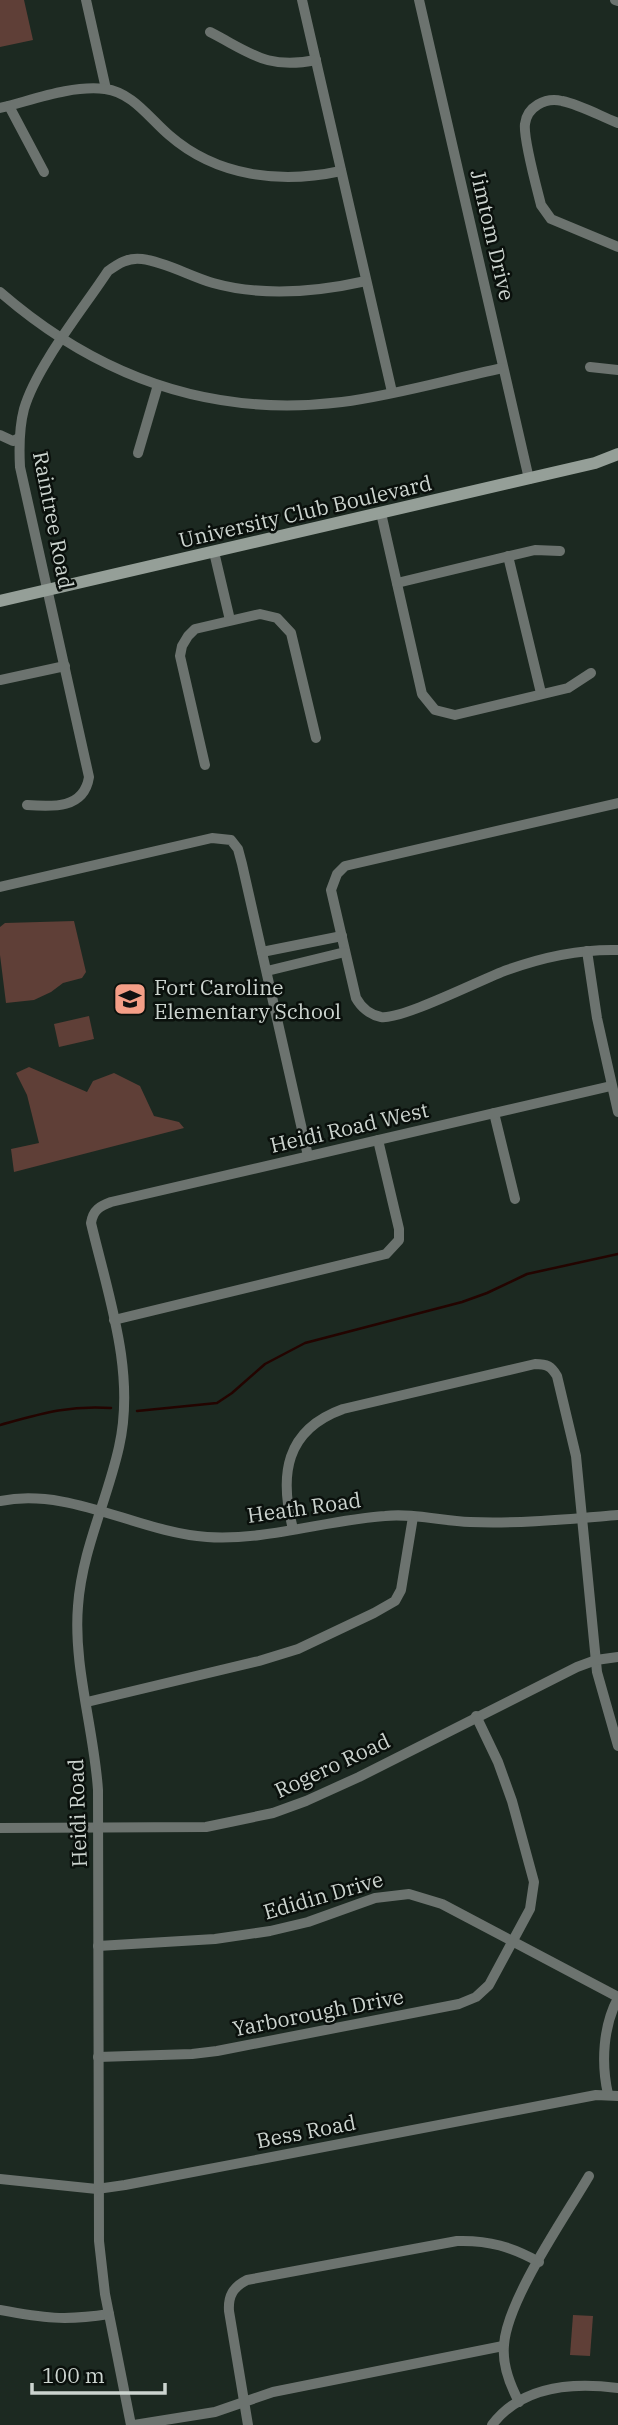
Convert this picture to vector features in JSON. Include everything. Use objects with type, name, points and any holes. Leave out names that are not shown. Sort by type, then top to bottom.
[{"type":"street","points":[[86,0],[106,89]]},
{"type":"street","points":[[302,0],[392,393]]},
{"type":"street","name":"Jimtom Drive","points":[[419,0],[529,479]]},
{"type":"street","points":[[209,32],[262,60],[280,65],[316,60]]},
{"type":"street","points":[[44,172],[5,107],[85,89],[106,89],[137,105],[168,135],[192,152],[248,174],[284,178],[341,171]]},
{"type":"street","points":[[618,123],[559,100],[546,101],[534,108],[528,114],[524,128],[541,205],[546,214],[551,219],[618,247]]},
{"type":"street","name":"Raintree Road","points":[[27,805],[51,807],[69,804],[83,794],[88,784],[89,769],[20,467],[19,438],[29,395],[62,340],[108,271],[132,259],[155,262],[217,284],[264,290],[316,290],[366,281]]},
{"type":"street","points":[[0,292],[62,340],[110,367],[158,385],[229,402],[270,405],[323,404],[392,393],[503,368]]},
{"type":"street","points":[[590,367],[618,370]]},
{"type":"street","points":[[138,453],[158,385]]},
{"type":"street","points":[[0,435],[13,441],[19,438]]},
{"type":"street","name":"University Club Boulevard","points":[[0,601],[529,479],[595,463],[618,454]]},
{"type":"street","points":[[380,513],[422,694],[435,710],[455,715],[568,688],[591,673]]},
{"type":"street","points":[[397,583],[535,550],[560,551]]},
{"type":"street","points":[[214,552],[230,620]]},
{"type":"street","points":[[508,556],[541,693]]},
{"type":"street","points":[[205,765],[180,656],[182,646],[195,629],[230,620],[266,615],[277,618],[291,633],[316,738]]},
{"type":"street","points":[[0,680],[65,666]]},
{"type":"street","points":[[618,803],[345,866],[337,874],[331,890],[356,998],[360,1006],[371,1014],[387,1017],[434,1001],[507,970],[550,957],[587,951],[618,950]]},
{"type":"street","points":[[0,887],[212,838],[231,840],[238,849],[242,863],[308,1156]]},
{"type":"street","points":[[262,952],[342,936]]},
{"type":"street","points":[[587,951],[618,1112]]},
{"type":"street","points":[[267,971],[345,952]]},
{"type":"street","name":"Heidi Road West","points":[[96,1210],[111,1202],[611,1086]]},
{"type":"street","points":[[494,1113],[515,1199]]},
{"type":"street","points":[[114,1320],[386,1254],[399,1240],[399,1228],[378,1140]]},
{"type":"street","name":"Heidi Road","points":[[96,1210],[91,1223],[114,1320],[124,1383],[124,1416],[119,1447],[98,1512],[80,1586],[79,1659],[96,1764],[97,2189],[100,2252],[109,2314],[132,2425]]},
{"type":"street","points":[[293,1529],[286,1493],[288,1463],[303,1434],[326,1415],[522,1367],[546,1364],[552,1368],[557,1376],[576,1456],[599,1684],[618,1746]]},
{"type":"street","name":"Heath Road","points":[[0,1501],[45,1498],[165,1531],[191,1535],[255,1535],[388,1515],[499,1523],[618,1515]]},
{"type":"street","points":[[86,1702],[259,1661],[298,1649],[374,1613],[395,1601],[401,1590],[413,1517]]},
{"type":"street","name":"Rogero Road","points":[[0,1828],[206,1827],[273,1813],[359,1777],[577,1667],[596,1660],[618,1657]]},
{"type":"street","name":"Yarborough Drive","points":[[98,2057],[217,2051],[459,2004],[476,1997],[489,1985],[530,1909],[534,1882],[512,1801],[498,1762],[476,1716]]},
{"type":"street","name":"Edidin Drive","points":[[98,1945],[215,1940],[308,1922],[375,1898],[416,1894],[618,1998]]},
{"type":"street","points":[[613,2095],[605,2043],[618,1998]]},
{"type":"street","name":"Bess Road","points":[[0,2179],[97,2189],[613,2095]]},
{"type":"street","points":[[519,2402],[508,2376],[503,2346],[512,2314],[590,2176]]},
{"type":"street","points":[[248,2425],[229,2311],[229,2301],[234,2289],[247,2280],[443,2242],[488,2241],[514,2249],[539,2262]]},
{"type":"street","points":[[0,2310],[36,2317],[74,2319],[109,2314]]},
{"type":"street","points":[[132,2425],[215,2412],[273,2392],[503,2346]]},
{"type":"street","points":[[492,2425],[508,2407],[552,2388],[567,2385],[618,2388]]},
{"type":"shaded area","points":[[0,0],[24,0],[33,40],[0,47]]},
{"type":"shaded area","points":[[74,921],[86,972],[82,978],[63,983],[34,1000],[6,1003],[0,955],[0,927],[5,923]]},
{"type":"shaded area","points":[[89,1016],[94,1039],[59,1047],[54,1024]]},
{"type":"shaded area","points":[[29,1067],[87,1092],[93,1081],[114,1073],[140,1086],[154,1116],[179,1122],[184,1128],[14,1172],[11,1149],[39,1143],[27,1095],[16,1073]]},
{"type":"shaded area","points":[[573,2315],[593,2316],[590,2356],[570,2355]]},
{"type":"waterway","points":[[137,1411],[217,1403],[265,1364],[305,1343],[462,1302],[527,1274],[618,1254]]},
{"type":"waterway","points":[[0,1425],[68,1409],[111,1408]]},
{"type":"place","name":"Fort Caroline Elementary School","points":[[130,999]]}]
